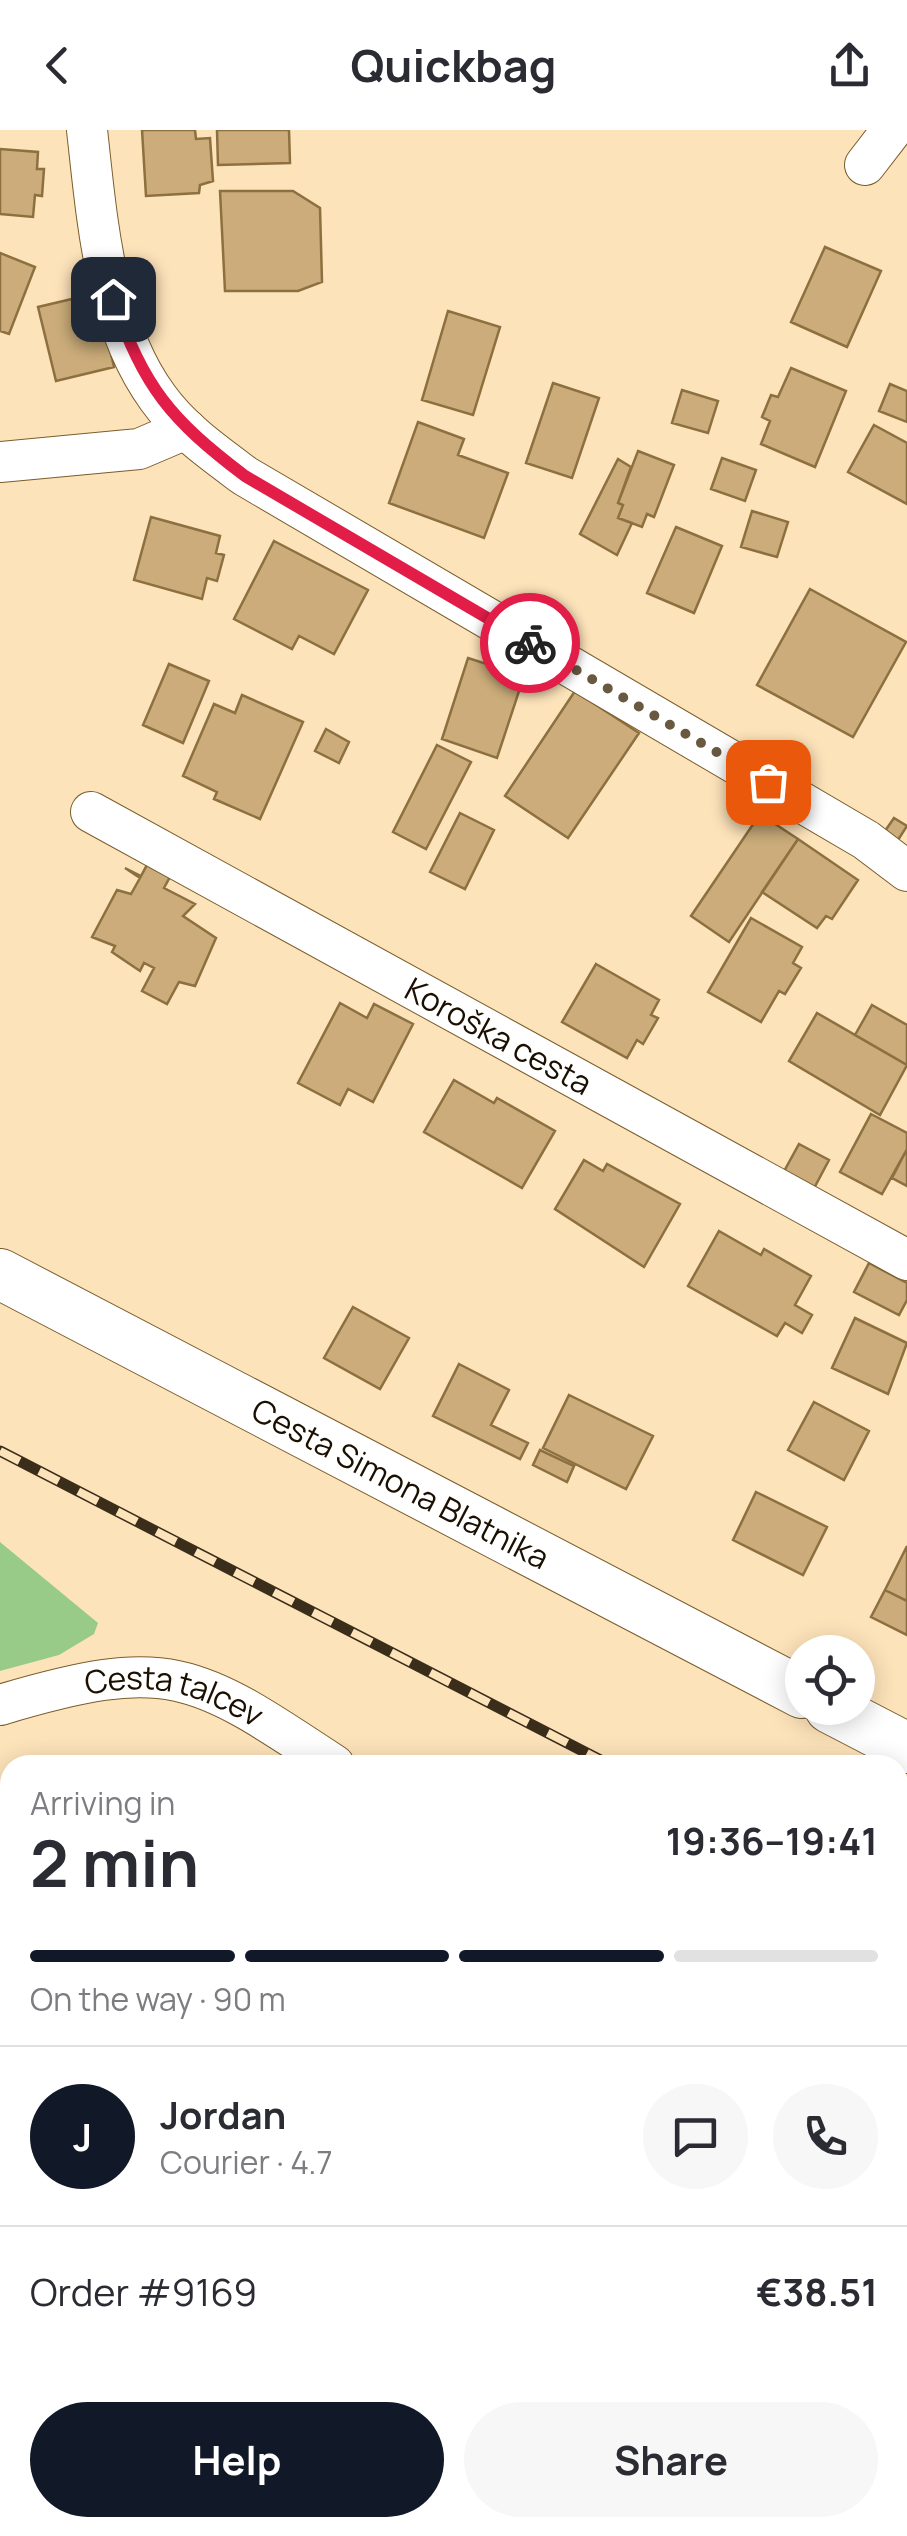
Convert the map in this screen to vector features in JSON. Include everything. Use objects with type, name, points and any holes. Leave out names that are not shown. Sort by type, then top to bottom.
[{"type":"street","points":[[88,130],[113,299],[135,361],[158,399],[186,430],[245,476],[850,830],[907,871]]},
{"type":"street","points":[[865,165],[892,130]]},
{"type":"street","points":[[0,462],[139,449],[186,430]]},
{"type":"street","name":"Koroška cesta","points":[[91,812],[907,1260]]},
{"type":"street","name":"Cesta Simona Blatnika","points":[[0,1274],[785,1684]]},
{"type":"street","name":"Cesta talcev","points":[[0,1704],[116,1676],[178,1677],[237,1700],[319,1755]]},
{"type":"street","points":[[863,1725],[907,1748]]},
{"type":"green space","points":[[0,1542],[98,1623],[94,1634],[59,1655],[0,1671]]},
{"type":"building","points":[[142,130],[195,130],[196,139],[210,138],[213,181],[200,185],[199,193],[146,196]]},
{"type":"building","points":[[217,130],[289,130],[290,163],[218,165]]},
{"type":"building","points":[[0,149],[38,152],[37,169],[44,169],[42,196],[35,195],[33,217],[0,214]]},
{"type":"building","points":[[220,191],[293,191],[320,208],[322,282],[298,291],[225,291]]},
{"type":"building","points":[[825,247],[881,271],[847,347],[791,322]]},
{"type":"building","points":[[0,253],[35,267],[9,334],[0,331]]},
{"type":"building","points":[[97,293],[114,367],[56,381],[38,307]]},
{"type":"building","points":[[448,311],[500,327],[473,415],[422,400]]},
{"type":"building","points":[[791,368],[846,391],[815,467],[761,444],[770,421],[762,417],[771,395],[778,397]]},
{"type":"building","points":[[553,383],[599,398],[572,478],[526,463]]},
{"type":"building","points":[[890,384],[907,391],[907,422],[879,411]]},
{"type":"building","points":[[682,390],[718,401],[708,433],[672,423]]},
{"type":"building","points":[[418,422],[464,439],[458,455],[508,473],[484,538],[389,503]]},
{"type":"building","points":[[874,425],[907,443],[907,504],[848,472]]},
{"type":"building","points":[[638,451],[674,465],[654,517],[647,514],[642,527],[618,518],[623,505],[618,503]]},
{"type":"building","points":[[722,458],[756,470],[745,501],[711,489]]},
{"type":"building","points":[[618,459],[631,467],[618,503],[623,505],[618,518],[632,523],[617,555],[580,534]]},
{"type":"building","points":[[752,511],[788,522],[777,557],[741,547]]},
{"type":"building","points":[[151,517],[220,536],[216,553],[224,555],[217,581],[207,578],[202,599],[134,580]]},
{"type":"building","points":[[676,527],[722,546],[694,613],[647,593]]},
{"type":"building","points":[[274,541],[368,590],[334,654],[299,636],[292,649],[234,619]]},
{"type":"building","points":[[810,589],[906,642],[853,737],[757,685]]},
{"type":"building","points":[[468,658],[524,676],[497,758],[442,739]]},
{"type":"building","points":[[169,664],[209,681],[183,743],[143,725]]},
{"type":"building","points":[[575,691],[639,733],[568,838],[505,796]]},
{"type":"building","points":[[242,695],[303,722],[260,819],[214,799],[217,792],[183,776],[214,704],[235,713]]},
{"type":"building","points":[[326,729],[349,742],[339,763],[315,751]]},
{"type":"building","points":[[437,745],[471,762],[426,849],[393,832]]},
{"type":"building","points":[[460,813],[494,830],[465,889],[430,872]]},
{"type":"building","points":[[760,814],[798,839],[729,942],[691,916]]},
{"type":"building","points":[[894,818],[907,826],[898,840],[885,831]]},
{"type":"building","points":[[798,839],[858,880],[832,919],[826,916],[817,928],[762,892]]},
{"type":"building","points":[[148,863],[171,875],[164,888],[195,904],[183,916],[216,938],[195,986],[179,982],[167,1004],[142,991],[154,968],[144,963],[140,971],[112,952],[115,946],[92,937],[117,890],[131,894],[140,878],[125,868],[141,876]]},
{"type":"building","points":[[751,918],[802,947],[793,963],[801,968],[785,994],[779,991],[761,1022],[708,992]]},
{"type":"building","points":[[596,964],[659,1000],[651,1015],[658,1018],[643,1044],[637,1040],[627,1058],[562,1022]]},
{"type":"building","points":[[340,1003],[367,1018],[374,1004],[413,1024],[373,1102],[348,1089],[340,1105],[298,1083]]},
{"type":"building","points":[[872,1005],[907,1025],[907,1065],[855,1035]]},
{"type":"building","points":[[817,1013],[907,1065],[880,1115],[789,1061]]},
{"type":"building","points":[[454,1080],[494,1103],[497,1098],[555,1131],[522,1188],[424,1132]]},
{"type":"building","points":[[871,1114],[907,1133],[907,1149],[882,1194],[840,1172]]},
{"type":"building","points":[[799,1144],[829,1160],[812,1192],[782,1175]]},
{"type":"building","points":[[907,1149],[907,1186],[892,1178]]},
{"type":"building","points":[[584,1160],[603,1171],[607,1164],[680,1204],[644,1267],[555,1209]]},
{"type":"building","points":[[719,1231],[761,1255],[764,1249],[811,1276],[795,1305],[812,1315],[802,1333],[785,1323],[777,1336],[688,1286]]},
{"type":"building","points":[[869,1263],[907,1283],[907,1300],[899,1315],[854,1292]]},
{"type":"building","points":[[353,1307],[409,1338],[380,1389],[324,1358]]},
{"type":"building","points":[[855,1318],[907,1343],[888,1394],[832,1368]]},
{"type":"building","points":[[459,1364],[509,1390],[491,1425],[528,1443],[520,1459],[433,1416]]},
{"type":"building","points":[[569,1395],[653,1436],[626,1489],[543,1448]]},
{"type":"building","points":[[814,1402],[869,1431],[844,1480],[788,1450]]},
{"type":"building","points":[[540,1450],[574,1466],[567,1482],[533,1465]]},
{"type":"building","points":[[756,1492],[827,1527],[803,1575],[733,1540]]},
{"type":"building","points":[[907,1546],[907,1601],[885,1590]]},
{"type":"building","points":[[885,1590],[907,1601],[907,1635],[871,1617]]},
{"type":"railway","points":[[0,1451],[591,1755]]},
{"type":"way so far","points":[[530,643],[768,782]]},
{"type":"route","points":[[113,299],[135,361],[158,399],[205,446],[245,476],[530,643]]}]
